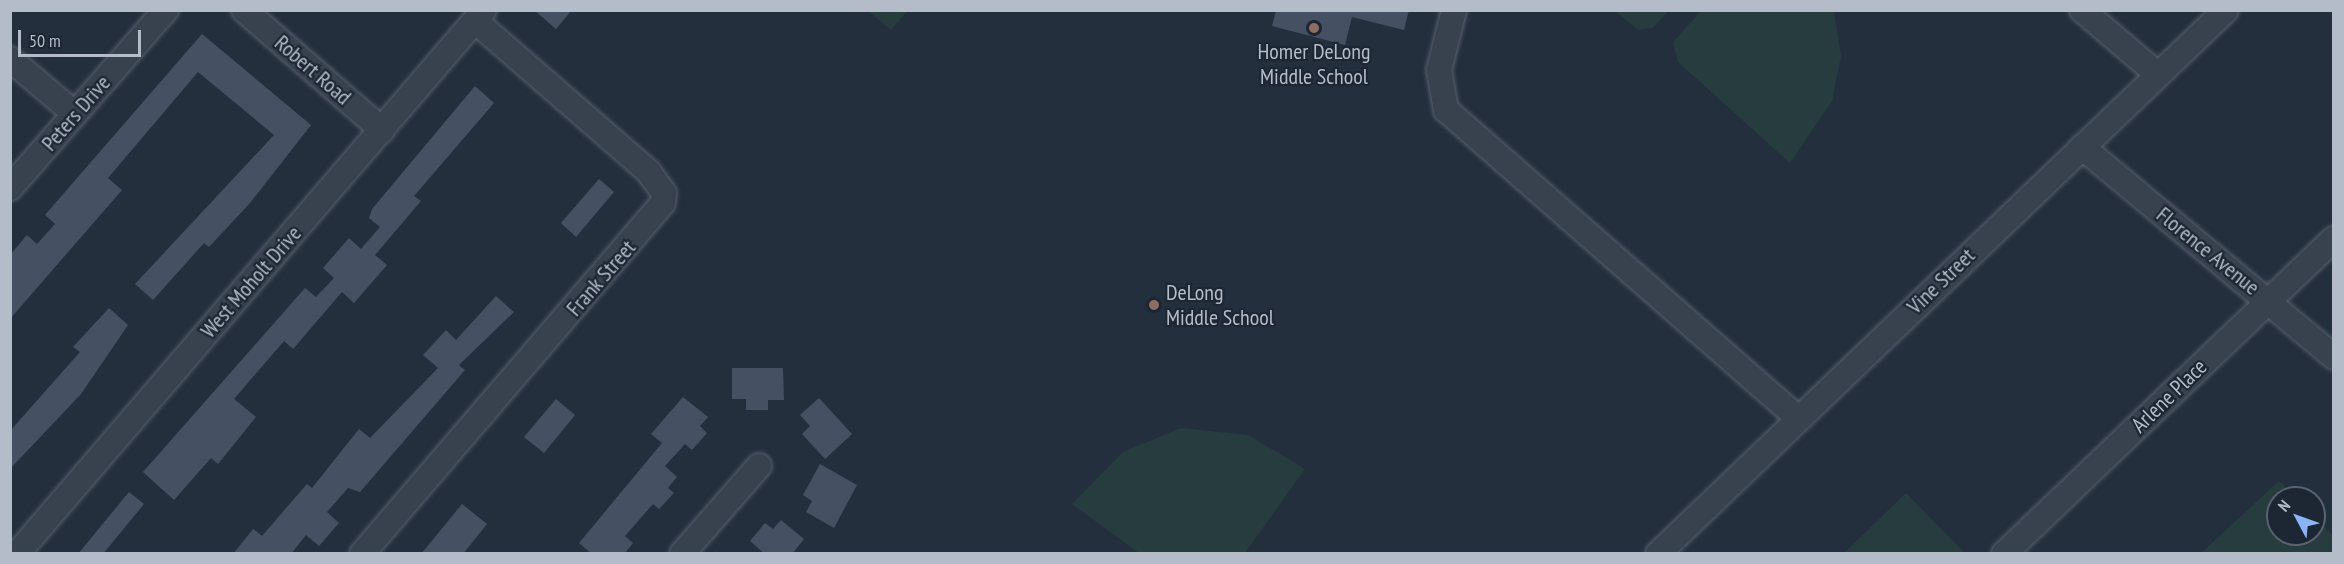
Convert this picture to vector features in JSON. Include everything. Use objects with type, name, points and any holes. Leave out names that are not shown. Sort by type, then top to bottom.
[{"type":"street","name":"Peters Drive","points":[[10,188],[166,10]]},
{"type":"street","name":"Robert Road","points":[[244,10],[382,130]]},
{"type":"street","points":[[1454,10],[1440,70],[1446,110],[1798,418]]},
{"type":"street","points":[[2082,10],[2158,75]]},
{"type":"street","name":"Vine Street","points":[[1658,554],[2226,10]]},
{"type":"street","name":"West Moholt Drive","points":[[17,554],[479,16]]},
{"type":"street","name":"Frank Street","points":[[362,554],[663,203],[664,193],[649,172],[479,16]]},
{"type":"street","points":[[10,59],[75,114]]},
{"type":"street","name":"Florence Avenue","points":[[2082,147],[2334,357]]},
{"type":"street","name":"Arlene Place","points":[[2004,554],[2334,239]]},
{"type":"street","points":[[682,554],[759,466]]},
{"type":"green space","points":[[868,11],[907,11],[891,30]]},
{"type":"green space","points":[[1615,11],[1668,11],[1653,28],[1638,30]]},
{"type":"green space","points":[[1701,11],[1834,11],[1841,56],[1832,101],[1790,163],[1678,62],[1673,42]]},
{"type":"green space","points":[[1181,428],[1248,435],[1305,469],[1245,553],[1139,553],[1072,504],[1123,452]]},
{"type":"green space","points":[[2279,481],[2284,486],[2274,486]]},
{"type":"green space","points":[[1906,493],[1965,553],[1844,553]]},
{"type":"green space","points":[[2266,493],[2266,546],[2326,546],[2326,529],[2333,536],[2333,553],[2201,553]]},
{"type":"building","points":[[534,10],[572,10],[556,29]]},
{"type":"building","name":"Homer DeLong Middle School","points":[[1276,10],[1409,10],[1404,30],[1352,17],[1345,45],[1272,26]]},
{"type":"building","points":[[202,34],[311,125],[250,203],[209,247],[204,243],[153,300],[135,284],[274,135],[198,72],[108,178],[122,190],[10,319],[10,255],[27,235],[37,244],[55,224],[45,215]]},
{"type":"building","points":[[475,86],[494,103],[414,196],[421,201],[375,255],[387,265],[354,303],[342,292],[293,349],[284,341],[234,399],[256,417],[218,464],[211,458],[174,500],[143,472],[305,288],[316,297],[334,278],[323,268],[349,238],[361,249],[380,227],[369,218],[372,209]]},
{"type":"building","points":[[599,179],[614,192],[576,237],[561,223]]},
{"type":"building","points":[[496,296],[514,312],[459,365],[465,370],[360,492],[348,488],[327,512],[339,523],[319,546],[306,535],[291,554],[233,554],[253,529],[262,536],[307,484],[312,488],[359,429],[370,438],[438,368],[423,355],[446,330],[456,340]]},
{"type":"building","points":[[109,308],[128,325],[81,394],[10,469],[10,431],[80,352],[73,347]]},
{"type":"building","points":[[732,368],[783,368],[784,400],[768,400],[768,410],[746,410],[746,399],[732,399]]},
{"type":"building","points":[[683,397],[708,417],[700,426],[707,433],[692,450],[685,444],[665,466],[677,477],[668,488],[674,493],[659,509],[653,504],[625,536],[633,543],[624,554],[592,554],[579,543],[662,443],[651,434]]},
{"type":"building","points":[[819,398],[852,434],[825,459],[802,434],[810,426],[800,415]]},
{"type":"building","points":[[556,399],[575,415],[544,453],[524,437]]},
{"type":"building","points":[[820,464],[857,485],[834,528],[806,512],[812,501],[803,495]]},
{"type":"building","points":[[129,492],[144,504],[103,554],[78,554]]},
{"type":"building","points":[[462,504],[487,524],[463,554],[421,554]]},
{"type":"building","points":[[781,520],[804,539],[792,554],[765,554],[750,541],[765,523],[773,529]]},
{"type":"place","name":"Homer DeLong Middle School","points":[[1314,28]]},
{"type":"place","name":"DeLong Middle School","points":[[1154,305]]}]
